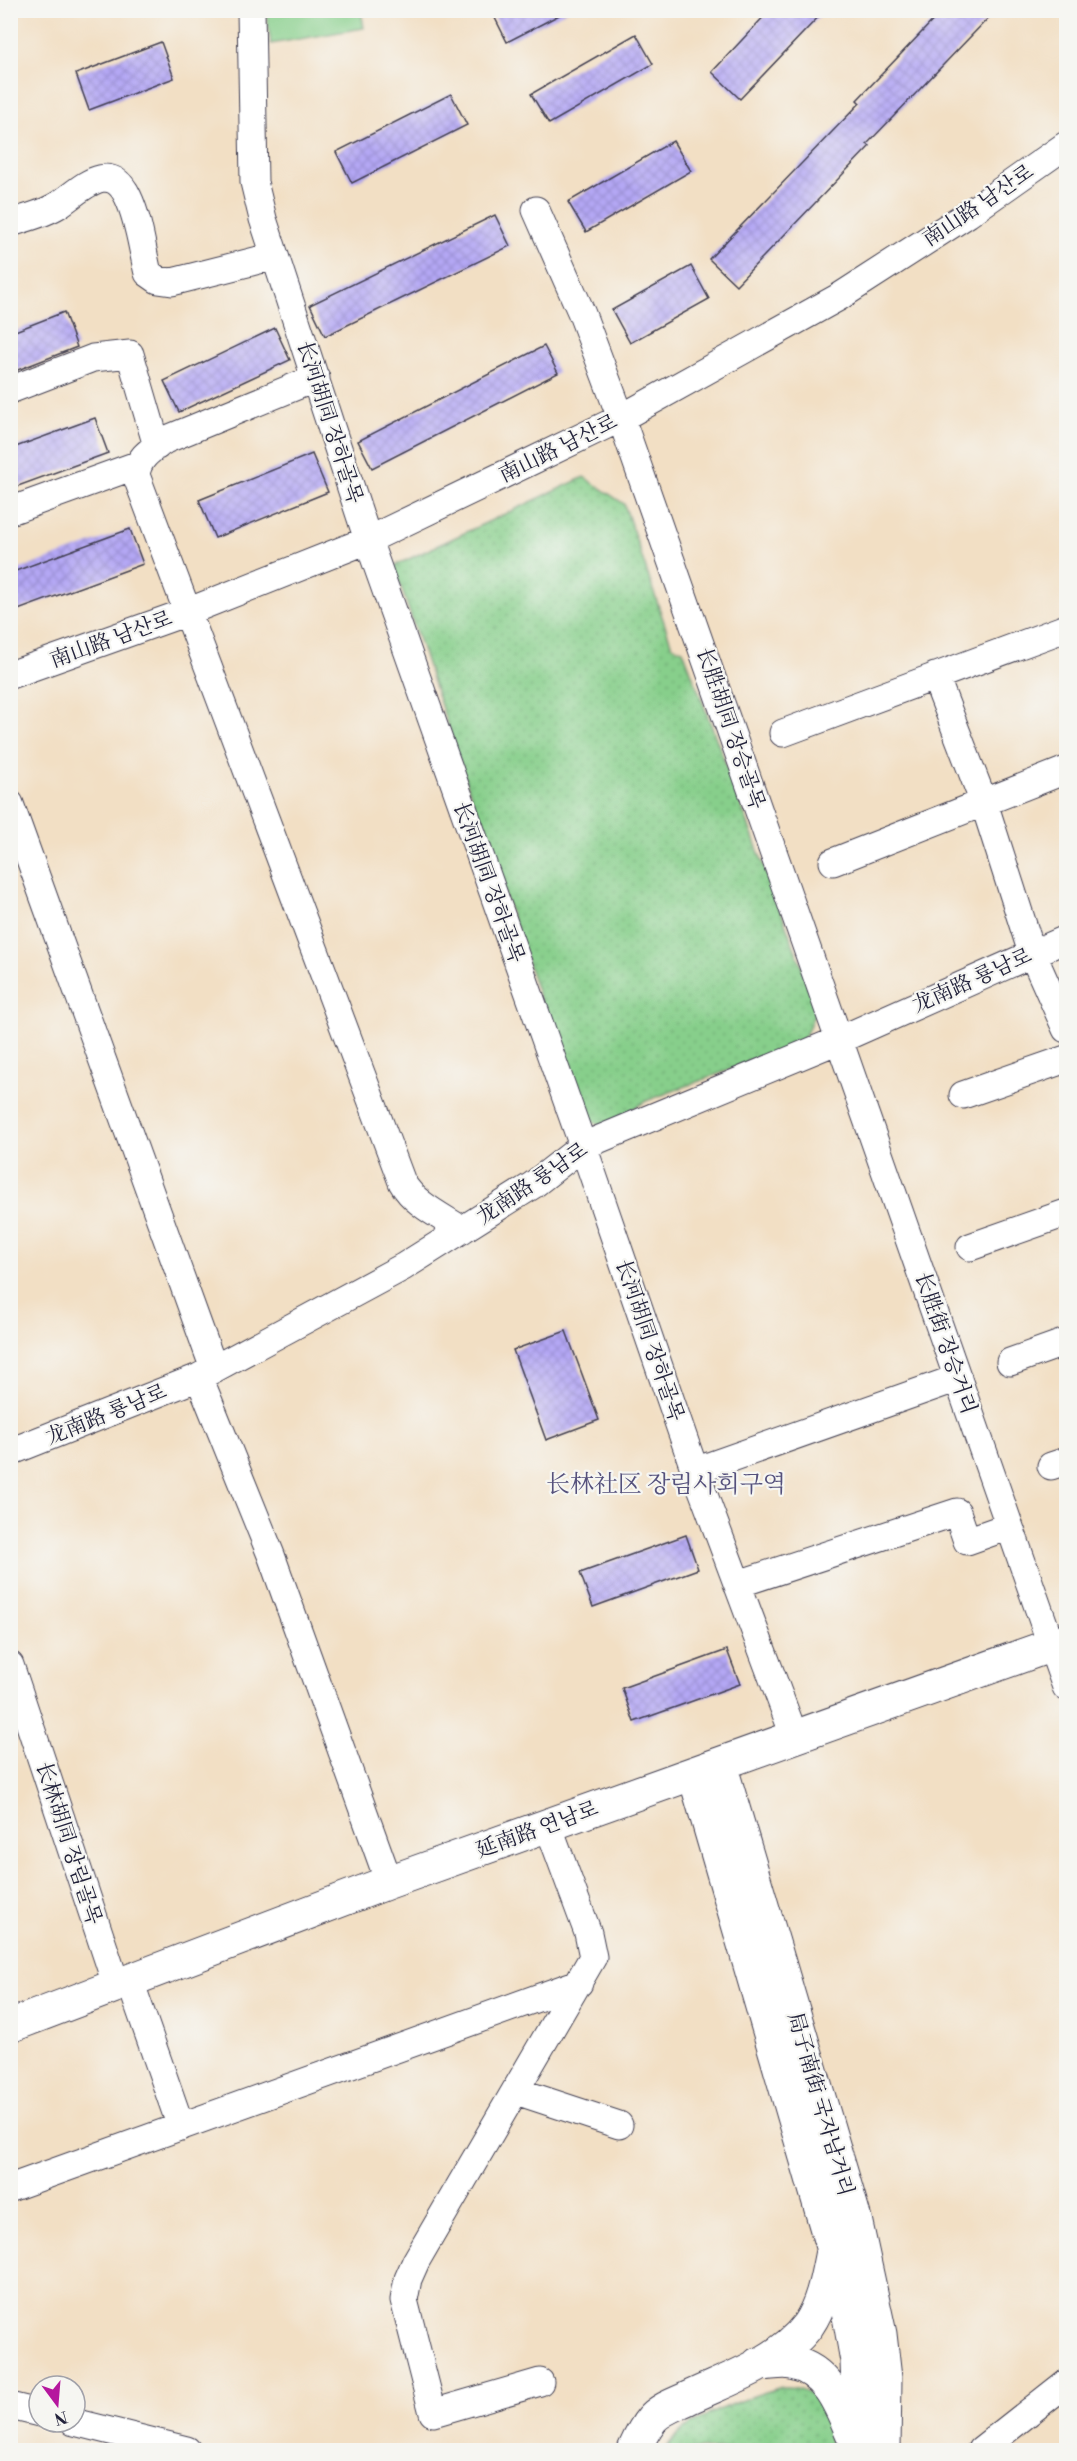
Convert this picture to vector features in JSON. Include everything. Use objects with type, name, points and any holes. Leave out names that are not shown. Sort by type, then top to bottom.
[{"type":"main road","name":"延南路 연남로","points":[[10,2026],[389,1882],[1059,1643]]},
{"type":"main road","name":"局子南街 국자남거리","points":[[707,1768],[844,2288],[857,2361],[860,2451]]},
{"type":"main road","name":"局子南街 국자남거리","points":[[707,1768],[855,2219],[880,2334],[885,2378],[884,2451]]},
{"type":"main road","points":[[634,2451],[639,2437],[653,2417],[758,2364],[793,2342],[808,2324],[819,2302],[832,2249]]},
{"type":"main road","points":[[758,2364],[792,2363],[821,2378],[834,2392],[860,2451]]},
{"type":"street","name":"长河胡同 장하골목","points":[[251,10],[254,182],[263,219],[368,540],[583,1146],[695,1471],[795,1738]]},
{"type":"street","name":"南山路 남산로","points":[[10,675],[187,612],[368,540],[621,418],[839,297],[968,214],[1066,145]]},
{"type":"street","points":[[10,223],[57,206],[85,184],[102,178],[115,181],[123,188],[129,200],[148,273],[158,280],[172,282],[275,256]]},
{"type":"street","name":"长胜胡同 장승골목","points":[[536,210],[582,314],[621,418],[841,1039]]},
{"type":"street","points":[[10,390],[93,358],[130,354],[157,446]]},
{"type":"street","points":[[316,378],[165,440],[147,452],[137,465],[136,476],[402,1182],[408,1193],[416,1200],[462,1230]]},
{"type":"street","points":[[10,511],[137,465]]},
{"type":"street","points":[[783,733],[1066,628]]},
{"type":"street","points":[[935,676],[984,803],[1032,953],[1066,1029]]},
{"type":"street","points":[[833,862],[1066,770]]},
{"type":"street","points":[[10,804],[207,1373],[389,1882]]},
{"type":"street","name":"龙南路 룡남로","points":[[10,1452],[207,1373],[403,1267],[533,1185],[583,1146],[841,1039],[1066,939]]},
{"type":"street","name":"长胜街 장승거리","points":[[841,1039],[1009,1526],[1059,1643],[1066,1687]]},
{"type":"street","points":[[963,1095],[1066,1059]]},
{"type":"street","points":[[970,1247],[1066,1213]]},
{"type":"street","points":[[1010,1362],[1066,1342]]},
{"type":"street","points":[[695,1471],[958,1378]]},
{"type":"street","points":[[738,1584],[957,1512],[967,1541],[1009,1526]]},
{"type":"street","name":"长林胡同 장림골목","points":[[10,1665],[123,1984],[181,2127]]},
{"type":"street","points":[[540,2382],[433,2414],[404,2300],[408,2279],[416,2260],[593,1957],[548,1825]]},
{"type":"street","points":[[10,2188],[579,1983]]},
{"type":"street","points":[[516,2091],[619,2125]]},
{"type":"street","points":[[981,2451],[1066,2383]]},
{"type":"street","points":[[10,2406],[27,2410]]},
{"type":"street","points":[[87,2425],[187,2451]]},
{"type":"green space","points":[[266,11],[361,11],[364,28],[271,44]]},
{"type":"green space","points":[[584,477],[624,504],[672,646],[683,650],[817,1008],[802,1043],[646,1101],[603,1127],[578,1113],[394,566]]},
{"type":"green space","points":[[782,2387],[796,2388],[815,2398],[825,2415],[830,2450],[665,2450],[686,2428],[701,2419],[735,2403]]},
{"type":"building","points":[[491,10],[569,10],[507,42]]},
{"type":"building","points":[[770,10],[825,10],[740,99],[712,72]]},
{"type":"building","points":[[943,10],[996,10],[867,144],[870,146],[736,285],[709,259],[860,103],[857,100]]},
{"type":"building","points":[[636,34],[653,64],[549,124],[531,94]]},
{"type":"building","points":[[161,42],[174,78],[89,110],[76,74]]},
{"type":"building","points":[[451,94],[467,125],[352,183],[336,152]]},
{"type":"building","points":[[673,141],[691,171],[586,232],[568,202]]},
{"type":"building","points":[[495,215],[510,246],[325,336],[310,305]]},
{"type":"building","points":[[691,266],[709,299],[630,343],[612,310]]},
{"type":"building","points":[[64,312],[77,347],[10,373],[10,333]]},
{"type":"building","points":[[275,328],[290,360],[179,412],[164,381]]},
{"type":"building","points":[[544,346],[558,373],[372,468],[358,441]]},
{"type":"building","points":[[95,418],[108,453],[10,489],[10,449]]},
{"type":"building","points":[[312,454],[328,492],[215,538],[199,500]]},
{"type":"building","points":[[130,529],[143,564],[10,613],[10,573]]},
{"type":"building","points":[[566,1331],[599,1420],[546,1440],[513,1350]]},
{"type":"building","points":[[686,1535],[698,1569],[593,1607],[580,1573]]},
{"type":"building","points":[[727,1650],[740,1684],[634,1722],[622,1688]]},
{"type":"district","name":"长林社区 장림사회구역","points":[[666,1484]]}]
